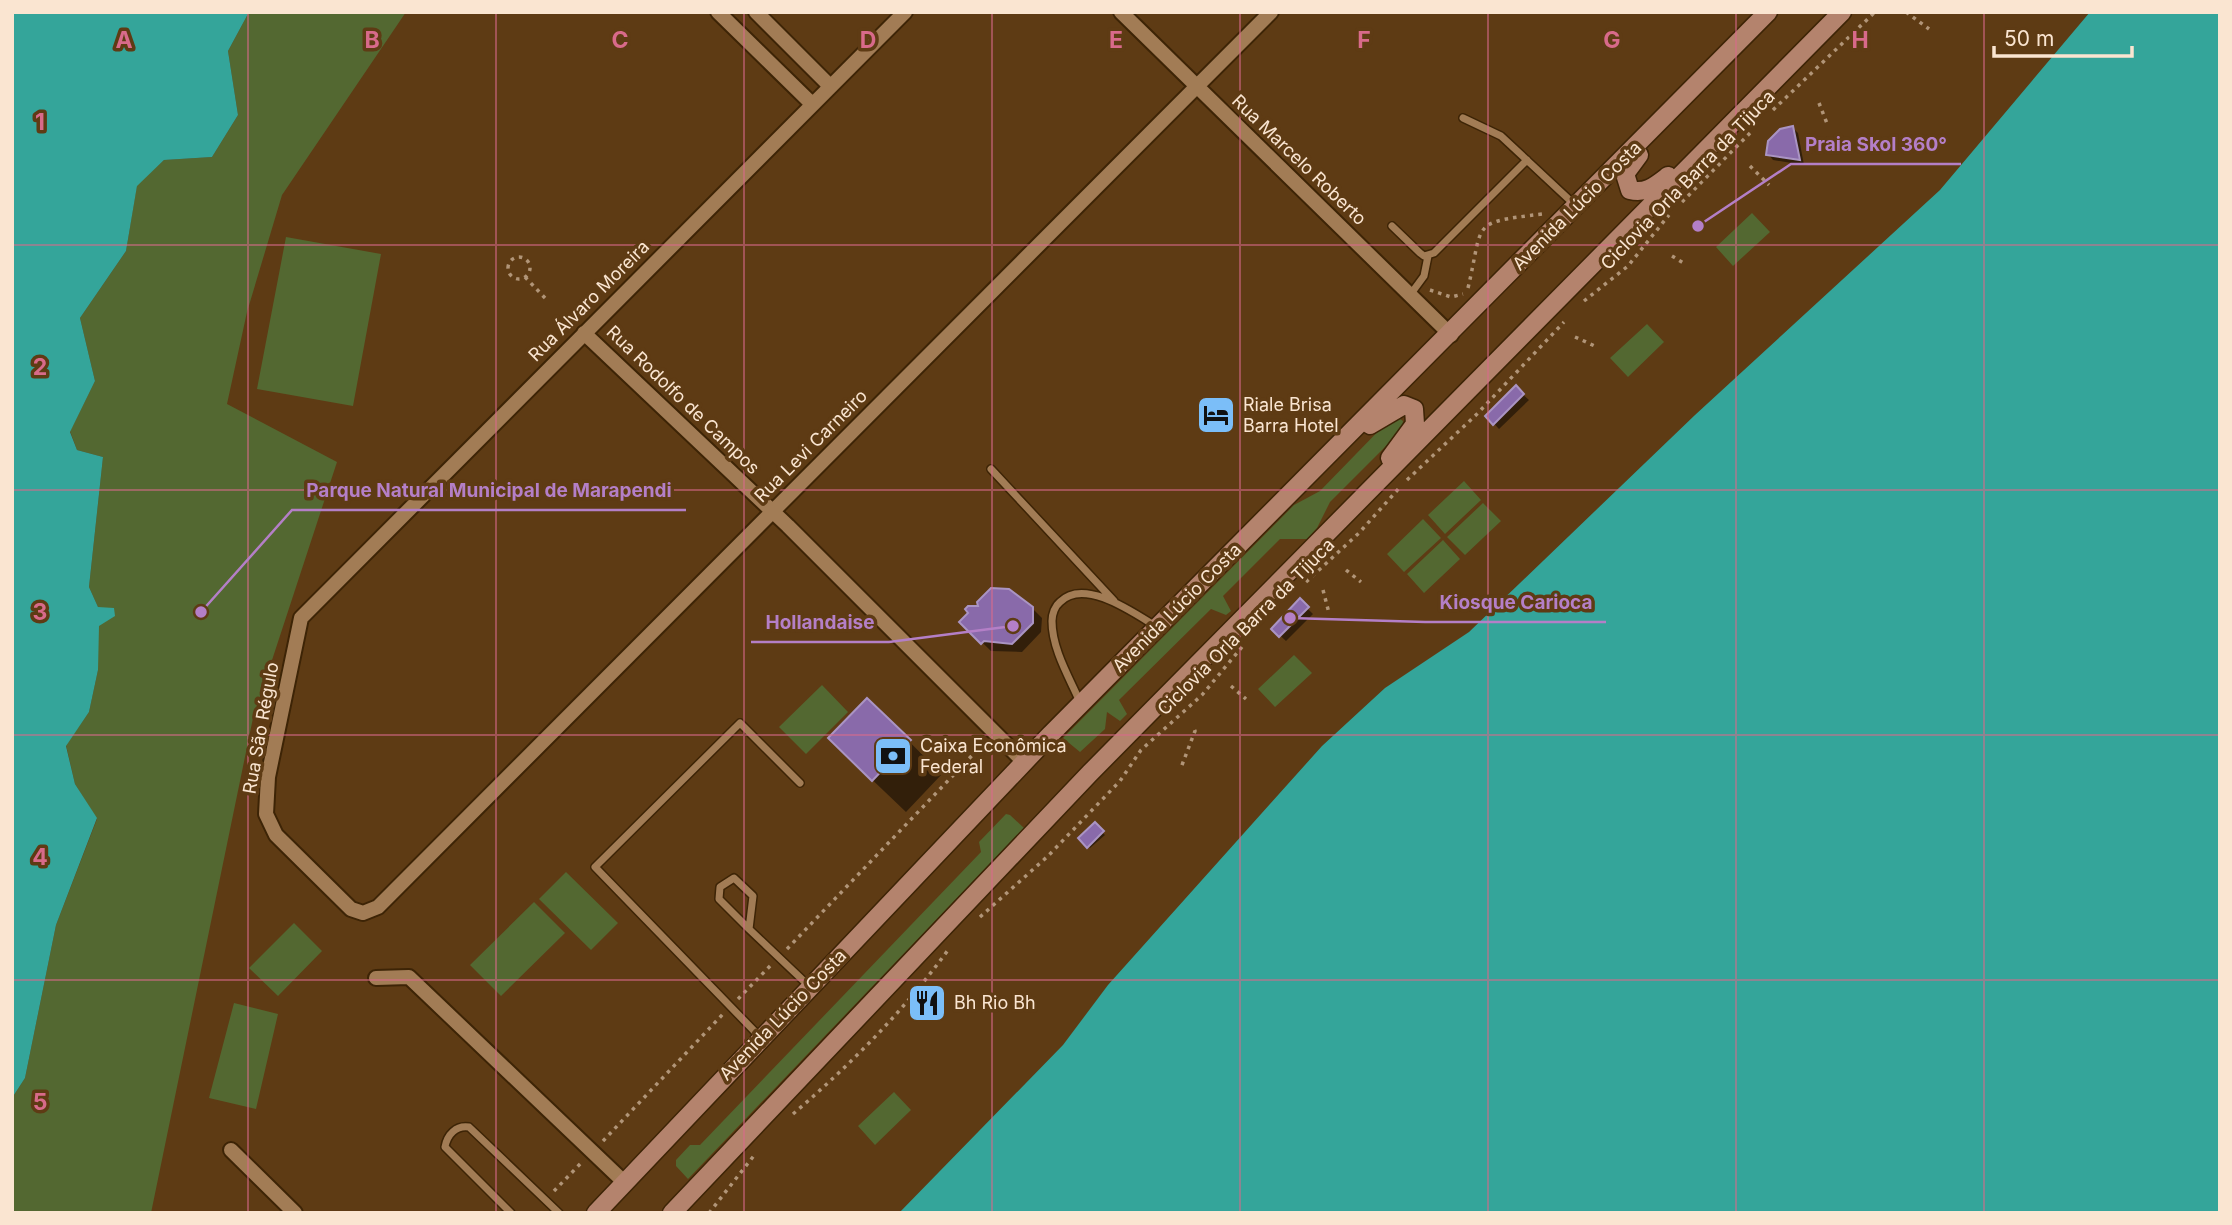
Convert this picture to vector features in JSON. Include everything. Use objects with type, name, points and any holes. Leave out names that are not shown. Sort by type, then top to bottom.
[{"type":"main road","name":"Avenida Lúcio Costa","points":[[596,1213],[1024,762],[1328,454],[1451,335],[1768,12]]},
{"type":"main road","points":[[672,1213],[1090,773],[1842,12]]},
{"type":"main road","points":[[1670,112],[1625,174],[1629,190],[1639,192],[1650,189],[1704,150]]},
{"type":"main road","points":[[1328,454],[1397,407],[1404,405],[1414,410],[1415,424],[1355,506]]},
{"type":"street","points":[[719,12],[812,104]]},
{"type":"street","points":[[756,12],[830,86]]},
{"type":"street","name":"Rua Álvaro Moreira","points":[[301,618],[905,12]]},
{"type":"street","name":"Rua Marcelo Roberto","points":[[1121,12],[1451,335]]},
{"type":"street","name":"Rua Levi Carneiro","points":[[378,907],[1270,12]]},
{"type":"street","name":"Rua Rodolfo de Campos","points":[[584,333],[773,512],[1024,762]]},
{"type":"street","name":"Rua São Régulo","points":[[301,618],[268,777],[266,814],[276,835],[351,909],[363,913],[378,907]]},
{"type":"street","points":[[376,978],[409,977],[624,1182]]},
{"type":"street","points":[[231,1150],[295,1213]]},
{"type":"lane","points":[[1463,118],[1496,133],[1576,206]]},
{"type":"lane","points":[[1392,226],[1419,253],[1428,256],[1527,160]]},
{"type":"lane","points":[[1410,295],[1421,282],[1428,256]]},
{"type":"lane","points":[[990,469],[1115,602]]},
{"type":"lane","points":[[1081,704],[1058,651],[1052,619],[1056,606],[1066,596],[1083,593],[1115,602],[1158,627]]},
{"type":"lane","points":[[762,1038],[595,867],[740,723],[800,783]]},
{"type":"lane","points":[[749,929],[753,896],[734,878],[720,887],[719,899],[749,929],[810,987]]},
{"type":"lane","points":[[512,1213],[445,1147],[447,1138],[455,1130],[463,1126],[469,1127],[559,1213]]},
{"type":"path","name":"Ciclovia Orla Barra da Tijuca","points":[[1766,117],[1875,12]]},
{"type":"path","points":[[1906,12],[1929,29]]},
{"type":"path","points":[[1819,103],[1828,126]]},
{"type":"path","name":"Ciclovia Orla Barra da Tijuca","points":[[1679,204],[1756,126]]},
{"type":"path","points":[[1750,166],[1769,185]]},
{"type":"path","points":[[1467,291],[1479,233],[1493,220],[1546,212],[1536,222]]},
{"type":"path","name":"Ciclovia Orla Barra da Tijuca","points":[[1579,304],[1628,266],[1670,213]]},
{"type":"path","points":[[1672,256],[1685,264]]},
{"type":"path","points":[[513,259],[526,261],[529,271],[525,277],[515,278],[509,274],[509,264],[513,259]]},
{"type":"path","points":[[525,277],[546,299]]},
{"type":"path","points":[[1469,314],[1458,303],[1477,281]]},
{"type":"path","points":[[1421,282],[1431,291],[1451,297],[1467,291]]},
{"type":"path","name":"Ciclovia Orla Barra da Tijuca","points":[[1299,588],[1359,533],[1402,485],[1477,414],[1571,313]]},
{"type":"path","points":[[1574,337],[1597,347]]},
{"type":"path","points":[[1346,570],[1362,582]]},
{"type":"path","points":[[1323,590],[1329,613]]},
{"type":"path","name":"Ciclovia Orla Barra da Tijuca","points":[[978,918],[1057,847],[1120,781],[1141,750],[1202,695],[1245,643]]},
{"type":"path","points":[[1231,686],[1246,699]]},
{"type":"path","points":[[1182,765],[1195,731],[1193,726]]},
{"type":"path","points":[[546,1200],[994,733]]},
{"type":"path","points":[[788,1118],[842,1071],[908,1003],[953,944]]},
{"type":"path","points":[[709,1213],[758,1150]]},
{"type":"green space","points":[[249,12],[406,12],[282,195],[247,312],[227,404],[337,462],[253,718],[151,1213],[12,1213],[12,1098],[25,1078],[56,925],[97,819],[75,784],[66,745],[89,712],[98,670],[98,607],[89,587],[103,457],[77,450],[70,431],[95,381],[80,318],[126,251],[137,185],[164,160],[212,157],[238,115],[228,51]]},
{"type":"green space","points":[[1752,213],[1770,232],[1733,266],[1716,247]]},
{"type":"green space","points":[[286,237],[381,254],[353,406],[257,389]]},
{"type":"green space","points":[[1647,324],[1664,342],[1628,377],[1610,358]]},
{"type":"green space","points":[[1397,417],[1403,421],[1402,430],[1330,502],[1317,528],[1307,539],[1280,539],[1223,596],[1231,611],[1226,615],[1211,609],[1119,700],[1127,714],[1120,721],[1107,712],[1105,729],[1080,752],[1063,738],[1294,505],[1320,491],[1391,418]]},
{"type":"green space","points":[[1464,481],[1481,500],[1445,534],[1428,515]]},
{"type":"green space","points":[[1483,503],[1501,521],[1465,555],[1447,537]]},
{"type":"green space","points":[[1423,519],[1441,538],[1404,572],[1387,554]]},
{"type":"green space","points":[[1443,540],[1460,559],[1424,593],[1407,574]]},
{"type":"green space","points":[[1294,655],[1312,673],[1275,707],[1258,689]]},
{"type":"green space","points":[[822,685],[848,712],[806,754],[779,727]]},
{"type":"green space","points":[[1006,814],[1024,828],[688,1179],[676,1166],[676,1160],[690,1145],[700,1145],[981,852],[979,842]]},
{"type":"green space","points":[[566,872],[618,923],[591,950],[539,899]]},
{"type":"green space","points":[[534,902],[565,933],[501,996],[470,965]]},
{"type":"green space","points":[[294,923],[322,951],[278,996],[249,968]]},
{"type":"green space","points":[[234,1003],[278,1014],[256,1109],[209,1098]]},
{"type":"green space","points":[[894,1092],[911,1110],[875,1145],[858,1126]]},
{"type":"water","points":[[12,12],[249,12],[228,51],[238,115],[212,157],[164,160],[137,186],[126,251],[80,318],[95,381],[70,432],[77,450],[103,457],[89,587],[98,607],[114,608],[115,616],[99,626],[98,670],[89,712],[66,746],[75,784],[97,818],[56,925],[25,1078],[12,1098]]},
{"type":"water","points":[[2090,12],[2220,12],[2220,1213],[899,1213],[1063,1045],[1108,985],[1322,746],[1385,688],[1469,632],[1695,415],[1940,190]]},
{"type":"building","points":[[1793,126],[1800,160],[1766,155],[1768,141],[1780,129]]},
{"type":"building","points":[[1516,385],[1524,394],[1493,425],[1485,416]]},
{"type":"building","points":[[991,588],[1009,589],[1033,607],[1033,623],[1012,644],[984,641],[981,644],[959,622],[968,613],[965,609],[968,606],[978,606],[977,602]]},
{"type":"building","points":[[1300,598],[1309,607],[1279,637],[1271,629]]},
{"type":"building","points":[[867,698],[911,740],[872,781],[828,738]]},
{"type":"building","points":[[1095,822],[1104,831],[1087,848],[1078,838]]},
{"type":"building","name":"Bh Rio Bh","points":[[930,991],[938,998],[923,1015],[915,1007]]},
{"type":"place","name":"Praia Skol 360°","points":[[1698,226]]},
{"type":"place","name":"Riale Brisa Barra Hotel","points":[[1216,415]]},
{"type":"place","name":"Parque Natural Municipal de Marapendi","points":[[201,612]]},
{"type":"place","name":"Kiosque Carioca","points":[[1290,618]]},
{"type":"place","name":"Hollandaise","points":[[1013,626]]},
{"type":"place","name":"Caixa Econômica Federal","points":[[893,756]]},
{"type":"place","name":"Bh Rio Bh","points":[[927,1003]]}]
